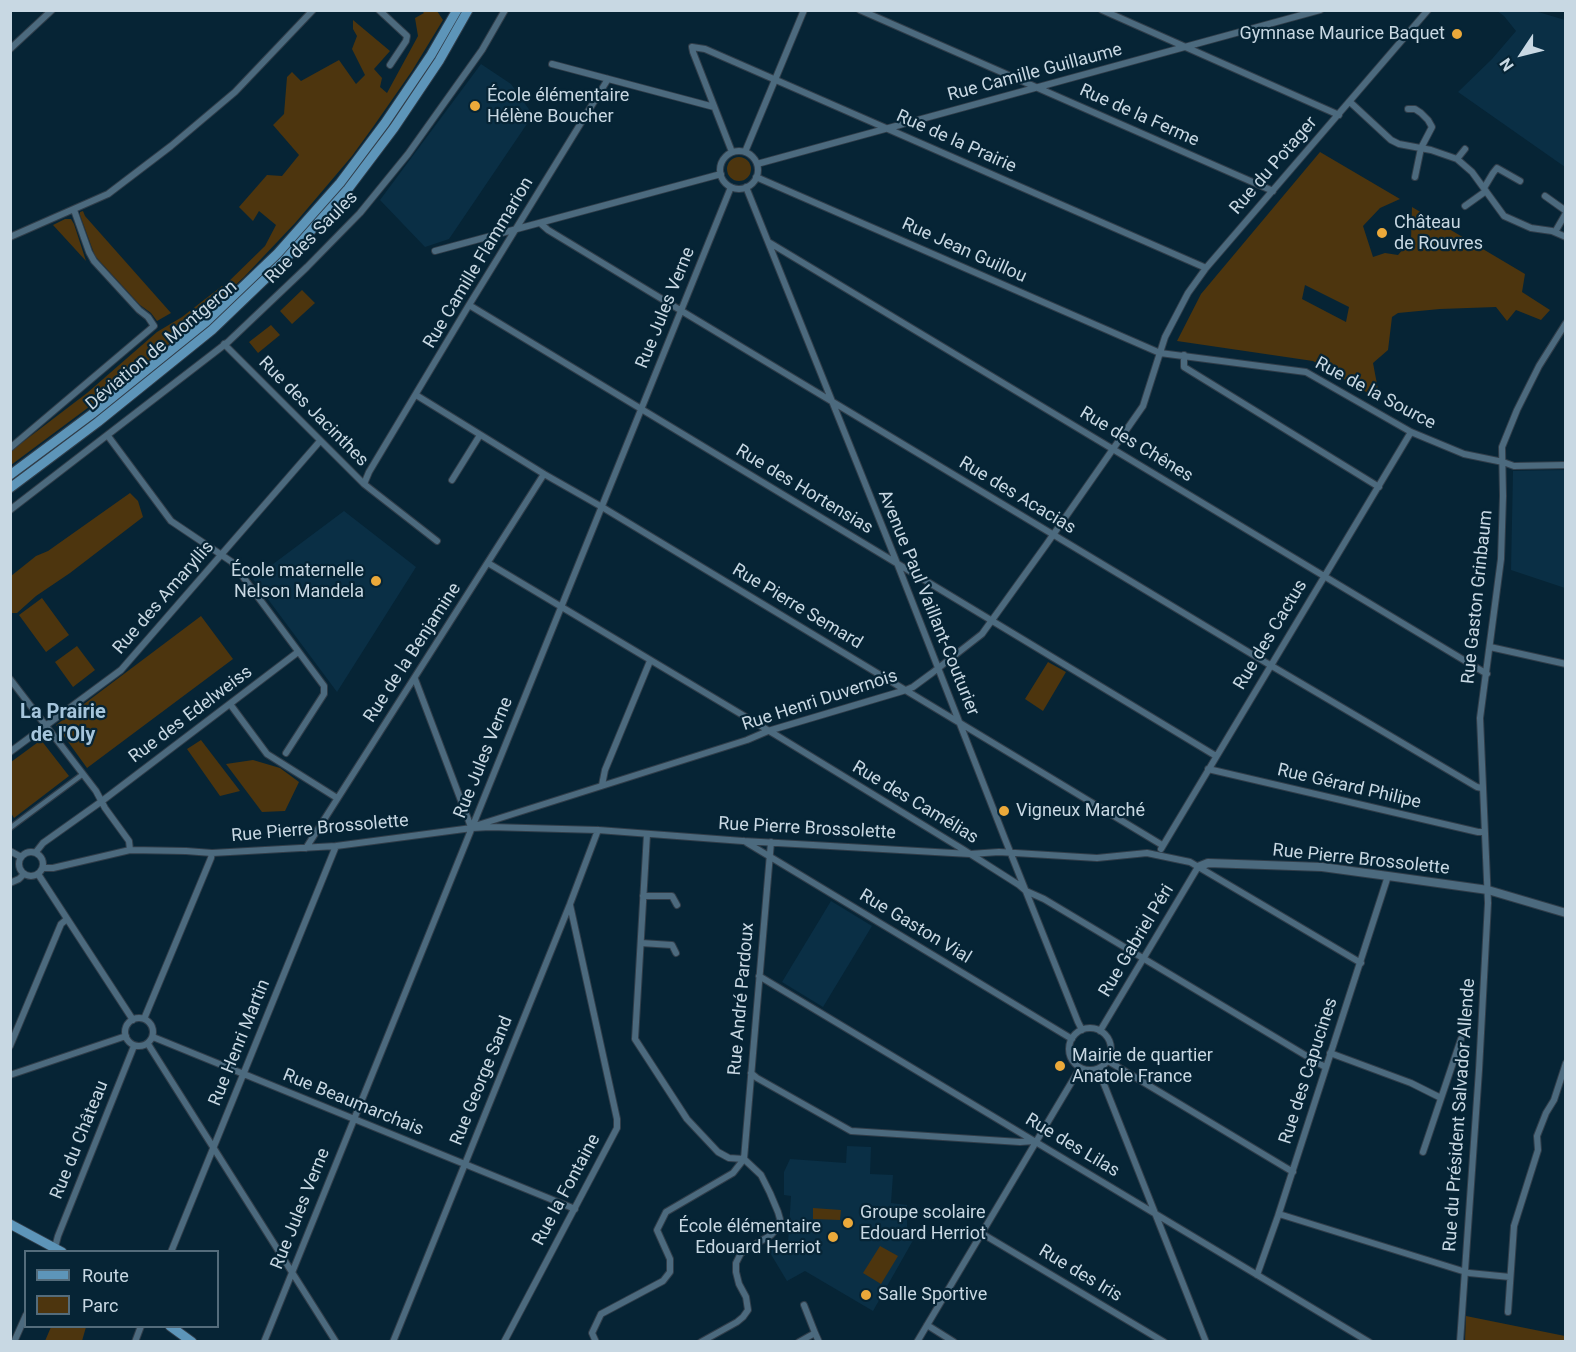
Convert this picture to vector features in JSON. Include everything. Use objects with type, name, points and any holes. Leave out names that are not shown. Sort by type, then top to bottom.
[{"type":"main road","name":"Déviation de Montgeron","points":[[10,475],[92,414],[206,322],[278,253],[340,183],[385,123],[431,55],[457,10]]},
{"type":"main road","name":"Déviation de Montgeron","points":[[10,488],[98,422],[212,330],[284,261],[348,189],[394,128],[439,61],[468,10]]},
{"type":"main road","points":[[10,1224],[57,1250]]},
{"type":"main road","points":[[173,1328],[192,1341]]},
{"type":"street","points":[[10,49],[52,10]]},
{"type":"street","points":[[10,237],[108,194],[171,146],[235,92],[313,10]]},
{"type":"street","points":[[379,10],[407,36],[390,65]]},
{"type":"street","name":"Rue des Saules","points":[[10,510],[224,344],[307,267],[360,213],[408,154],[483,50],[505,10]]},
{"type":"street","points":[[745,152],[804,10]]},
{"type":"street","name":"Rue de la Ferme","points":[[860,10],[1273,191]]},
{"type":"street","points":[[1102,10],[1339,115]]},
{"type":"street","name":"Rue Camille Guillaume","points":[[757,164],[1320,10]]},
{"type":"street","name":"Rue du Potager","points":[[1160,353],[1176,314],[1206,268],[1428,10]]},
{"type":"street","name":"Rue de la Prairie","points":[[714,107],[692,46],[705,48],[1206,268]]},
{"type":"street","points":[[552,64],[714,107],[732,152]]},
{"type":"street","name":"Rue Camille Flammarion","points":[[375,462],[608,79]]},
{"type":"street","points":[[1350,102],[1391,140],[1457,159],[1472,172],[1504,216],[1531,228],[1555,232],[1566,237]]},
{"type":"street","points":[[1408,109],[1415,109],[1421,113],[1432,127],[1421,148],[1415,177]]},
{"type":"street","points":[[1457,159],[1466,148]]},
{"type":"street","points":[[732,152],[745,152],[757,164],[756,177],[746,187],[731,187],[721,174],[721,163],[732,152]]},
{"type":"street","points":[[1465,206],[1485,189],[1497,168],[1520,181]]},
{"type":"street","points":[[435,251],[721,174]]},
{"type":"street","name":"Rue Jean Guillou","points":[[756,177],[1160,353]]},
{"type":"street","name":"Rue Jules Verne","points":[[264,1341],[731,187]]},
{"type":"street","name":"Avenue Paul Vaillant-Couturier","points":[[746,187],[1082,1030]]},
{"type":"street","points":[[1545,196],[1566,212],[1555,232]]},
{"type":"street","points":[[10,448],[153,326],[148,317],[94,261],[74,210]]},
{"type":"street","name":"Rue des Acacias","points":[[540,223],[1270,666],[1482,788]]},
{"type":"street","name":"Rue des Chênes","points":[[769,243],[1487,674]]},
{"type":"street","name":"Rue des Hortensias","points":[[469,305],[1216,756]]},
{"type":"street","name":"Rue Gaston Grinbaum","points":[[1488,890],[1480,718],[1501,559],[1502,447],[1539,366],[1566,323]]},
{"type":"street","name":"Rue des Jacinthes","points":[[224,344],[364,484],[375,462]]},
{"type":"street","name":"Rue de la Source","points":[[1160,353],[1306,372],[1412,432],[1464,454],[1514,466],[1566,465]]},
{"type":"street","name":"Rue Henri Duvernois","points":[[472,828],[747,740],[768,731],[913,687],[982,634],[993,621],[1143,406],[1160,353]]},
{"type":"street","points":[[1184,355],[1184,367],[1379,487]]},
{"type":"street","name":"Rue Pierre Semard","points":[[416,395],[1162,845]]},
{"type":"street","name":"Rue des Cactus","points":[[1159,855],[1162,845],[1412,432]]},
{"type":"street","points":[[452,480],[480,435]]},
{"type":"street","points":[[108,436],[171,521],[232,562],[324,686],[324,694],[286,753]]},
{"type":"street","name":"Rue des Amaryllis","points":[[10,752],[121,670],[320,441]]},
{"type":"street","name":"Rue de la Benjamine","points":[[306,848],[544,474]]},
{"type":"street","points":[[364,484],[437,541]]},
{"type":"street","name":"Rue des Camélias","points":[[488,563],[929,829],[1026,891],[1044,899],[1325,1067]]},
{"type":"street","points":[[1490,647],[1566,664]]},
{"type":"street","name":"Rue des Edelweiss","points":[[36,852],[43,843],[298,652]]},
{"type":"street","points":[[602,785],[605,770],[650,661]]},
{"type":"street","points":[[10,679],[102,801],[129,841],[130,850]]},
{"type":"street","points":[[415,679],[472,828]]},
{"type":"street","points":[[230,704],[267,753],[337,798]]},
{"type":"street","name":"Rue Gérard Philipe","points":[[1208,769],[1484,832]]},
{"type":"street","points":[[10,828],[83,774]]},
{"type":"street","points":[[519,812],[515,821],[516,825],[521,828]]},
{"type":"street","name":"Rue Pierre Brossolette","points":[[40,871],[130,850],[212,853],[306,848],[472,828],[598,830],[970,854],[999,852],[1097,858],[1147,853],[1190,862],[1198,867],[1208,863],[1322,867],[1488,890],[1566,913]]},
{"type":"street","points":[[929,829],[948,845],[945,852]]},
{"type":"street","name":"Rue George Sand","points":[[393,1341],[598,830]]},
{"type":"street","points":[[646,834],[635,1039],[687,1119],[718,1152],[729,1158],[744,1159],[760,1175],[780,1219],[778,1227],[771,1235],[741,1253],[736,1263],[739,1284],[746,1297],[748,1310],[737,1322],[701,1341]]},
{"type":"street","name":"Rue Gaston Vial","points":[[743,841],[1072,1039]]},
{"type":"street","name":"Rue André Pardoux","points":[[744,1159],[771,842]]},
{"type":"street","name":"Rue Henri Martin","points":[[171,1250],[336,846]]},
{"type":"street","points":[[10,851],[21,857]]},
{"type":"street","points":[[40,871],[31,876],[21,872],[19,864],[21,857],[28,852],[36,852],[42,859],[40,871],[67,919],[133,1020]]},
{"type":"street","points":[[144,1019],[212,853]]},
{"type":"street","points":[[1198,867],[1361,963]]},
{"type":"street","name":"Rue Gabriel Péri","points":[[1100,1031],[1198,867]]},
{"type":"street","points":[[10,883],[24,874]]},
{"type":"street","name":"Rue des Capucines","points":[[1257,1275],[1293,1172],[1388,876]]},
{"type":"street","name":"Rue du Président Salvador Allende","points":[[1460,1341],[1479,1070],[1488,890]]},
{"type":"street","points":[[644,896],[672,896],[676,905]]},
{"type":"street","name":"Rue la Fontaine","points":[[504,1341],[617,1128],[618,1119],[570,904]]},
{"type":"street","points":[[10,1046],[61,924],[67,919]]},
{"type":"street","points":[[641,942],[672,945],[676,953]]},
{"type":"street","name":"Rue des Lilas","points":[[759,976],[1369,1341]]},
{"type":"street","points":[[144,1019],[153,1028],[153,1037],[148,1044],[134,1046],[127,1040],[126,1027],[133,1020],[144,1019]]},
{"type":"street","points":[[1095,1029],[1110,1041],[1111,1054],[1108,1061],[1104,1066],[1092,1071],[1080,1068],[1071,1058],[1072,1039],[1082,1030],[1095,1029]]},
{"type":"street","points":[[10,1075],[126,1036]]},
{"type":"street","name":"Rue Beaumarchais","points":[[153,1037],[575,1209]]},
{"type":"street","points":[[1423,1152],[1461,1039]]},
{"type":"street","points":[[148,1044],[336,1341]]},
{"type":"street","name":"Rue du Château","points":[[57,1250],[58,1236],[134,1046]]},
{"type":"street","points":[[1330,1053],[1412,1083],[1441,1098]]},
{"type":"street","points":[[1108,1061],[1293,1172]]},
{"type":"street","points":[[1508,1312],[1514,1226],[1538,1150],[1537,1136],[1554,1100],[1566,1063]]},
{"type":"street","points":[[917,1341],[1080,1068]]},
{"type":"street","points":[[1098,1069],[1206,1341]]},
{"type":"street","points":[[751,1073],[851,1131],[1035,1141]]},
{"type":"street","points":[[1010,1141],[1016,1137],[1017,1131]]},
{"type":"street","points":[[596,1341],[592,1333],[601,1314],[663,1281],[670,1272],[670,1259],[657,1230],[666,1212],[733,1173],[744,1159]]},
{"type":"street","points":[[1279,1214],[1465,1271],[1510,1277]]},
{"type":"street","name":"Rue des Iris","points":[[981,1233],[1164,1341]]},
{"type":"street","points":[[804,1305],[819,1341]]},
{"type":"street","points":[[14,1341],[24,1319]]},
{"type":"street","points":[[927,1325],[954,1341]]},
{"type":"street","points":[[799,1341],[814,1333]]},
{"type":"shaded area","points":[[1497,11],[1535,11],[1565,20],[1565,167],[1458,92],[1492,59],[1516,31]]},
{"type":"shaded area","points":[[481,64],[511,84],[533,115],[449,239],[425,247],[380,200]]},
{"type":"shaded area","points":[[1566,470],[1565,588],[1511,570],[1513,471]]},
{"type":"shaded area","points":[[344,511],[416,567],[337,692],[253,579]]},
{"type":"shaded area","points":[[831,901],[872,926],[823,1007],[782,982]]},
{"type":"shaded area","name":"Groupe scolaire Edouard Herriot","points":[[847,1146],[871,1147],[870,1174],[893,1175],[891,1203],[907,1205],[907,1229],[916,1235],[873,1311],[805,1271],[787,1281],[769,1251],[781,1244],[788,1244],[791,1196],[784,1195],[784,1172],[790,1159],[846,1163]]},
{"type":"green space","points":[[422,11],[437,11],[443,20],[412,71],[352,156],[296,222],[207,312],[93,404],[11,465],[11,451],[87,393],[157,332],[223,287],[265,246],[276,225],[259,211],[253,221],[239,207],[267,175],[282,176],[299,155],[273,125],[284,114],[287,77],[292,72],[301,81],[339,60],[356,84],[365,75],[352,49],[357,36],[353,29],[353,20],[390,51],[374,69],[382,78],[380,87],[387,93],[418,36],[415,18],[424,13]]},
{"type":"green space","points":[[1320,152],[1400,199],[1380,208],[1363,226],[1373,257],[1385,253],[1398,255],[1411,240],[1412,207],[1525,274],[1522,292],[1550,310],[1541,320],[1516,310],[1507,321],[1496,307],[1398,313],[1392,317],[1388,350],[1373,363],[1380,400],[1313,361],[1177,341],[1201,294]],"holes":[[[1305,285],[1349,307],[1346,322],[1302,299]]]},
{"type":"green space","points":[[739,157],[748,160],[751,169],[748,178],[739,181],[730,178],[727,169],[730,160]]},
{"type":"green space","points":[[83,211],[171,313],[157,321],[95,256],[80,215]]},
{"type":"green space","points":[[65,219],[71,219],[74,224],[86,261],[53,225]]},
{"type":"green space","points":[[302,290],[315,303],[292,324],[280,311]]},
{"type":"green space","points":[[271,325],[280,335],[258,353],[249,342]]},
{"type":"green space","points":[[130,493],[138,501],[143,517],[36,596],[17,613],[11,613],[11,576],[36,556],[48,551]]},
{"type":"green space","points":[[42,598],[69,635],[46,652],[19,615]]},
{"type":"green space","points":[[201,616],[233,659],[87,768],[56,725]]},
{"type":"green space","points":[[77,646],[95,670],[73,687],[55,662]]},
{"type":"green space","points":[[1048,662],[1066,672],[1043,711],[1025,699]]},
{"type":"green space","points":[[41,740],[69,776],[14,818],[11,813],[11,762]]},
{"type":"green space","points":[[201,740],[240,791],[220,796],[187,749]]},
{"type":"green space","points":[[253,760],[280,768],[299,782],[285,811],[262,812],[226,764]]},
{"type":"green space","points":[[813,1208],[841,1210],[840,1220],[813,1219]]},
{"type":"green space","points":[[880,1246],[898,1256],[881,1284],[863,1273]]},
{"type":"green space","points":[[1466,1316],[1565,1336],[1565,1341],[1465,1341]]},
{"type":"green space","points":[[51,1328],[86,1328],[82,1341],[45,1341]]},
{"type":"place","name":"Gymnase Maurice Baquet","points":[[1457,34]]},
{"type":"place","name":"École élémentaire Hélène Boucher","points":[[475,106]]},
{"type":"place","name":"Château de Rouvres","points":[[1382,233]]},
{"type":"place","name":"École maternelle Nelson Mandela","points":[[376,581]]},
{"type":"place","name":"Vigneux Marché","points":[[1004,811]]},
{"type":"place","name":"Mairie de quartier Anatole France","points":[[1060,1066]]},
{"type":"place","name":"Groupe scolaire Edouard Herriot","points":[[848,1223]]},
{"type":"place","name":"École élémentaire Edouard Herriot","points":[[833,1237]]},
{"type":"place","name":"Salle Sportive","points":[[866,1295]]},
{"type":"district","name":"La Prairie de l'Oly","points":[[63,724]]}]
